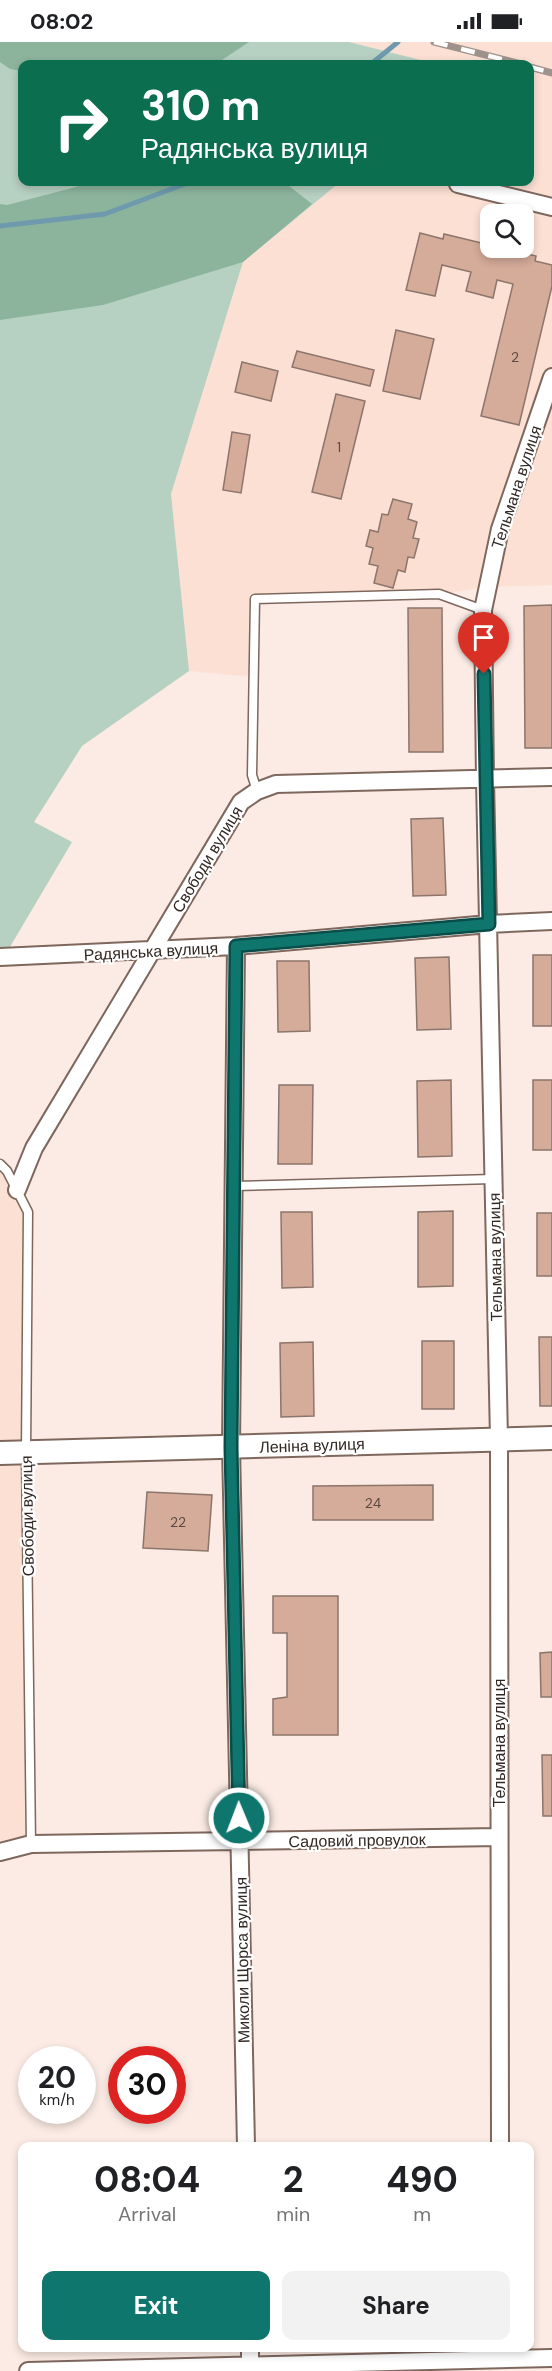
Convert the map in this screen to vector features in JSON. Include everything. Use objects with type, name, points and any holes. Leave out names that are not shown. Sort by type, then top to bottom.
[{"type":"street","points":[[466,186],[552,207]]},
{"type":"street","name":"Тельмана вулиця","points":[[500,2142],[500,1439],[483,610],[500,529],[552,377]]},
{"type":"street","name":"Свободи вулиця","points":[[16,1190],[34,1148],[242,802],[257,791],[276,784],[552,777]]},
{"type":"street","name":"Радянська вулиця","points":[[0,957],[151,952],[489,924],[552,921]]},
{"type":"street","name":"Миколи Щорса вулиця","points":[[236,946],[231,1447],[246,2142]]},
{"type":"street","name":"Леніна вулиця","points":[[0,1453],[552,1438]]},
{"type":"street","name":"Садовий провулок","points":[[0,1852],[31,1844],[499,1837]]},
{"type":"street","points":[[250,2352],[250,2369]]},
{"type":"street","points":[[28,2371],[250,2369],[501,2353],[548,2362]]},
{"type":"lane","points":[[257,791],[252,775],[255,599],[439,594],[483,610]]},
{"type":"lane","name":"Свободи вулиця","points":[[0,1164],[7,1171],[28,1212],[26,1452],[31,1844]]},
{"type":"lane","points":[[234,1186],[494,1179]]},
{"type":"shaded area","points":[[349,42],[552,42],[552,585],[488,587],[439,594],[255,599],[253,677],[189,671],[171,494],[243,262],[335,186],[534,186],[534,60],[421,60]]},
{"type":"shaded area","points":[[0,1164],[28,1212],[31,1844],[0,1852]]},
{"type":"green space","points":[[0,42],[349,42],[421,60],[18,60],[18,186],[335,186],[243,262],[171,494],[189,671],[82,746],[34,822],[72,842],[4,957],[0,957]]},
{"type":"green space","points":[[0,42],[249,42],[222,60],[18,60],[18,70],[10,69],[0,62]]},
{"type":"green space","points":[[80,186],[289,186],[312,204],[243,262],[103,305],[0,320],[0,204],[7,205]]},
{"type":"building","points":[[420,233],[443,239],[444,234],[480,243],[480,258],[534,258],[534,256],[536,256],[535,261],[552,265],[552,286],[519,425],[481,416],[513,284],[497,280],[493,298],[466,291],[471,272],[442,265],[435,296],[406,290]]},
{"type":"building","points":[[396,330],[434,339],[420,399],[383,391]]},
{"type":"building","points":[[297,351],[374,370],[370,386],[292,367]]},
{"type":"building","points":[[242,362],[278,371],[271,401],[235,392]]},
{"type":"building","points":[[336,394],[365,401],[341,499],[312,492]]},
{"type":"building","points":[[232,432],[250,435],[241,493],[223,490]]},
{"type":"building","points":[[393,499],[412,504],[408,519],[417,522],[413,538],[419,539],[414,558],[408,557],[405,572],[398,570],[393,588],[374,583],[378,566],[369,564],[373,548],[366,546],[370,530],[378,532],[382,514],[388,515]]},
{"type":"building","points":[[552,605],[552,748],[525,748],[524,606]]},
{"type":"building","points":[[408,608],[442,608],[443,752],[409,752]]},
{"type":"building","points":[[443,818],[446,895],[413,896],[411,819]]},
{"type":"building","points":[[533,955],[552,955],[552,1026],[533,1026]]},
{"type":"building","points":[[449,957],[451,1029],[417,1030],[415,958]]},
{"type":"building","points":[[277,961],[309,961],[310,1031],[278,1032]]},
{"type":"building","points":[[451,1080],[452,1156],[418,1157],[417,1081]]},
{"type":"building","points":[[533,1080],[552,1080],[552,1150],[533,1150]]},
{"type":"building","points":[[279,1085],[313,1085],[312,1164],[278,1164]]},
{"type":"building","points":[[453,1211],[453,1286],[418,1287],[418,1212]]},
{"type":"building","points":[[281,1212],[312,1212],[313,1287],[282,1288]]},
{"type":"building","points":[[537,1213],[552,1213],[552,1276],[537,1276]]},
{"type":"building","points":[[539,1337],[552,1337],[552,1406],[540,1406]]},
{"type":"building","points":[[422,1341],[454,1341],[454,1409],[422,1409]]},
{"type":"building","points":[[313,1342],[314,1416],[281,1417],[280,1343]]},
{"type":"building","points":[[433,1485],[433,1520],[313,1520],[313,1486]]},
{"type":"building","points":[[147,1492],[212,1495],[208,1551],[143,1548]]},
{"type":"building","points":[[273,1596],[338,1596],[338,1735],[273,1735],[273,1699],[287,1697],[287,1633],[273,1633]]},
{"type":"building","points":[[552,1652],[552,1697],[541,1697],[540,1653]]},
{"type":"building","points":[[542,1755],[552,1755],[552,1816],[543,1816]]},
{"type":"waterway","points":[[376,60],[398,42]]},
{"type":"waterway","points":[[0,226],[105,214],[179,186]]},
{"type":"railway","points":[[434,42],[505,60]]},
{"type":"railway","points":[[534,68],[552,73]]},
{"type":"route","points":[[239,1818],[231,1447],[236,946],[489,924],[484,674]]}]
